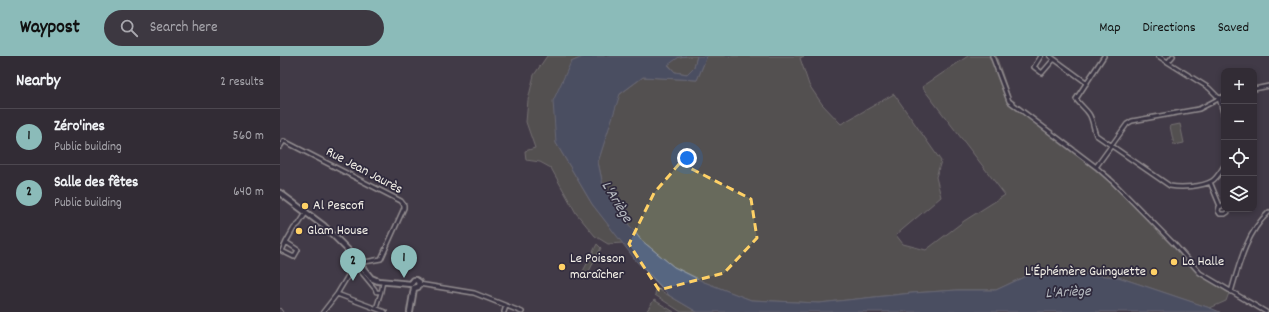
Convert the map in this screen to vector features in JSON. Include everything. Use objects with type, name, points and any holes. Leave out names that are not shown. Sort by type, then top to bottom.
[{"type":"main road","points":[[280,193],[324,226],[357,264],[372,278],[383,282],[412,286],[418,287],[418,281],[413,281],[412,286],[410,312]]},
{"type":"street","points":[[992,56],[1009,101],[1096,167],[1113,182],[1175,244],[1200,273],[1266,312]]},
{"type":"street","points":[[1040,56],[1034,67],[1042,73],[1054,59]]},
{"type":"street","points":[[1050,56],[1087,83]]},
{"type":"street","points":[[1104,56],[1076,99],[1089,114],[1096,135],[1113,145],[1170,186],[1178,188],[1189,187],[1210,182],[1217,177],[1221,171]]},
{"type":"street","points":[[1158,56],[1209,88],[1219,98],[1221,105]]},
{"type":"street","points":[[1168,62],[1173,56]]},
{"type":"street","points":[[1257,88],[1269,86]]},
{"type":"street","points":[[1096,167],[1127,124],[1199,109],[1219,98]]},
{"type":"street","name":"Rue Jean Jaurès","points":[[280,147],[284,141],[401,201],[404,205],[381,259],[357,264]]},
{"type":"street","points":[[1210,182],[1220,206],[1218,211],[1222,214],[1227,212]]},
{"type":"street","points":[[1231,292],[1242,256],[1251,237],[1262,218],[1269,212]]},
{"type":"street","points":[[286,242],[298,250],[294,257],[282,251],[286,242],[294,228],[299,224],[306,213]]},
{"type":"street","points":[[323,312],[337,294],[351,270],[357,264],[375,288],[376,292],[381,292]]},
{"type":"street","points":[[376,308],[383,282]]},
{"type":"street","points":[[419,284],[474,293],[522,312]]},
{"type":"street","points":[[337,294],[385,312]]},
{"type":"street","points":[[504,312],[506,306]]},
{"type":"highlighted area","points":[[680,163],[751,199],[757,238],[724,273],[659,290],[629,244],[654,193]]},
{"type":"green space","points":[[547,56],[585,56],[571,62],[556,143],[592,204],[623,243],[608,244],[595,236],[576,213],[551,168],[540,162],[526,160],[525,151],[535,148],[526,122],[528,100],[534,75]]},
{"type":"green space","points":[[697,56],[694,67],[688,74],[675,72],[668,64],[679,57]]},
{"type":"green space","points":[[707,56],[804,56],[800,58],[809,85],[822,104],[841,124],[894,94],[941,161],[936,177],[941,197],[896,235],[903,244],[926,250],[964,221],[1005,195],[922,87],[968,56],[996,56],[1011,100],[1112,177],[1109,182],[1175,247],[1200,275],[1229,293],[1226,301],[1210,308],[1118,277],[1026,276],[996,290],[957,290],[912,293],[819,303],[751,300],[704,282],[674,267],[641,240],[618,211],[603,185],[598,162],[619,95],[643,77],[697,80]]},
{"type":"green space","points":[[1180,124],[1184,143],[1174,145],[1170,126]]},
{"type":"green space","points":[[597,244],[601,248],[585,279],[580,277]]},
{"type":"green space","points":[[656,288],[697,312],[681,312],[655,295]]},
{"type":"green space","points":[[654,300],[674,312],[646,312]]},
{"type":"water","name":"L'Ariège","points":[[585,56],[686,56],[679,57],[668,65],[675,72],[687,74],[694,67],[697,56],[707,56],[697,80],[643,77],[620,94],[598,162],[603,185],[618,211],[641,240],[674,267],[704,282],[751,300],[819,303],[912,293],[957,290],[996,290],[1026,276],[1061,272],[1118,277],[1220,312],[697,312],[670,296],[637,262],[592,204],[556,143],[553,101],[571,62]]},
{"type":"railway","points":[[280,308],[283,312]]},
{"type":"place","name":"Al Pescofi","points":[[305,206]]},
{"type":"place","name":"Glam House","points":[[299,231]]},
{"type":"place","name":"La Halle","points":[[1174,262]]},
{"type":"place","name":"Le Poisson maraîcher","points":[[562,267]]},
{"type":"place","name":"L'Éphémère Guinguette","points":[[1154,272]]},
{"type":"place","name":"Zéro'ines","points":[[404,278]]},
{"type":"place","name":"Salle des fêtes","points":[[353,281]]}]
